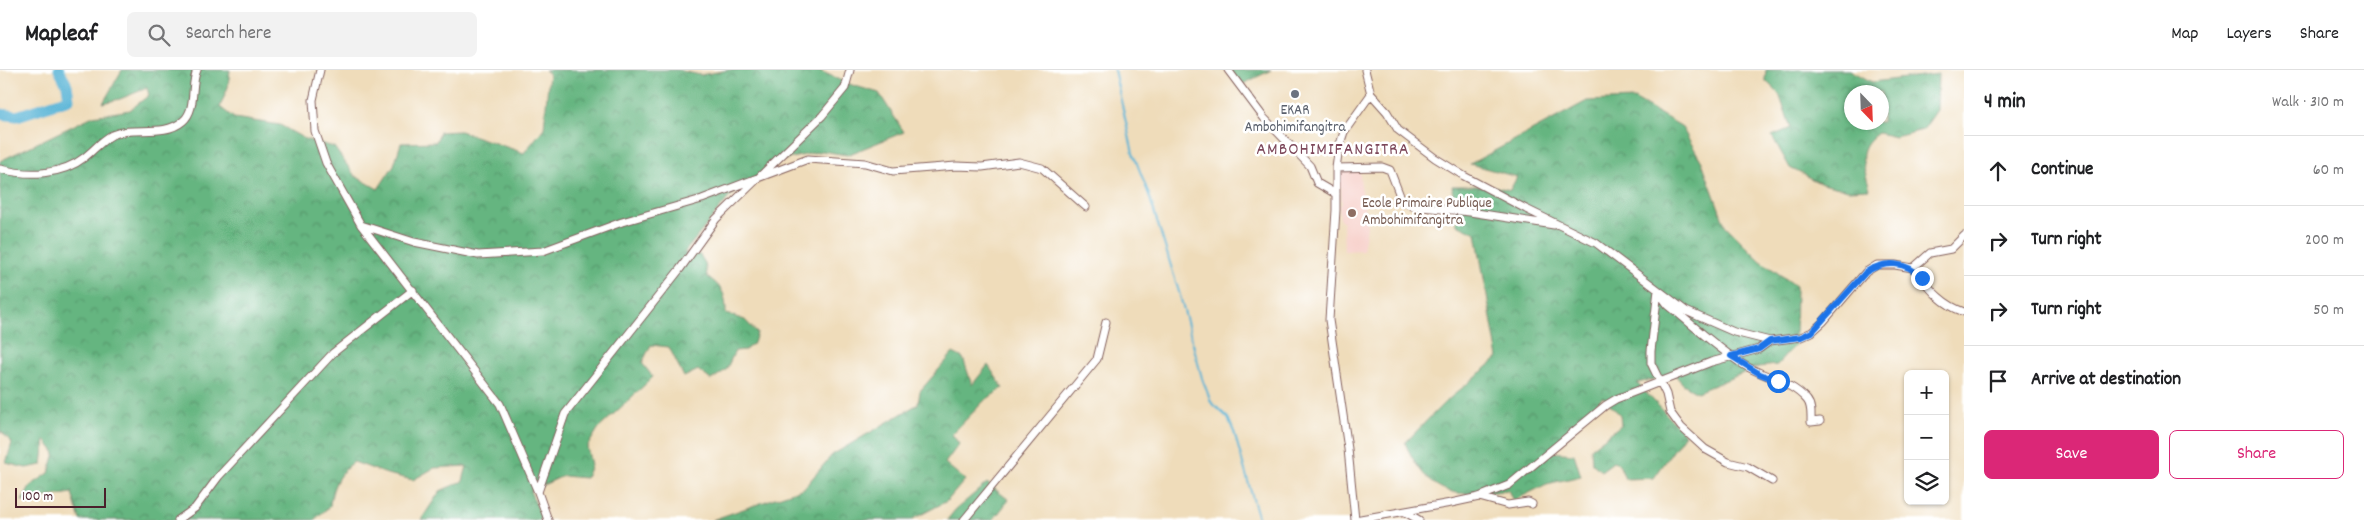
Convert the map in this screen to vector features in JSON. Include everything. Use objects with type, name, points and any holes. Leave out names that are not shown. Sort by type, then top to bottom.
[{"type":"street","points":[[0,169],[33,174],[56,171],[83,158],[112,135],[131,131],[169,128],[184,121],[192,105],[193,77],[196,70]]},
{"type":"street","points":[[320,70],[313,100],[315,131],[326,163],[361,225],[500,404],[548,520]]},
{"type":"street","points":[[538,492],[565,414],[680,269],[716,219],[758,177],[794,146],[822,116],[845,88],[850,70]]},
{"type":"street","points":[[1228,70],[1264,118],[1310,166],[1317,183],[1336,194]]},
{"type":"street","points":[[1365,70],[1371,94],[1387,112],[1398,130],[1435,158],[1477,183],[1596,243],[1628,265],[1686,311],[1734,332],[1770,341],[1801,337],[1812,332],[1866,272],[1877,265],[1895,265],[1912,268],[1932,293],[1947,304],[1964,312]]},
{"type":"street","points":[[1371,94],[1344,132],[1339,147],[1336,168],[1328,320],[1348,449],[1354,520],[1404,512],[1479,496],[1509,485],[1606,405],[1659,381],[1731,356],[1759,349],[1770,341]]},
{"type":"street","points":[[361,225],[414,242],[478,255],[544,252],[622,222],[702,199],[808,159],[866,164],[893,171],[956,166],[982,167],[1019,162],[1042,168],[1086,207]]},
{"type":"street","points":[[1336,168],[1382,168],[1390,170],[1402,201],[1412,206],[1470,212],[1561,226]]},
{"type":"street","points":[[1912,268],[1930,252],[1951,249],[1964,236]]},
{"type":"street","points":[[178,520],[195,508],[220,476],[332,353],[413,290]]},
{"type":"street","points":[[1658,290],[1668,305],[1731,356],[1760,374],[1792,387],[1808,401],[1811,409],[1811,422],[1820,422]]},
{"type":"street","points":[[1658,290],[1651,363],[1666,394],[1670,412],[1682,427],[1705,449],[1728,462],[1748,467],[1772,481]]},
{"type":"street","points":[[964,520],[1097,359],[1106,322]]},
{"type":"street","points":[[1479,496],[1508,505],[1528,502],[1532,504]]},
{"type":"street","points":[[1404,512],[1419,520]]},
{"type":"shaded area","name":"Ecole Primaire Publique Ambohimifangitra","points":[[1359,170],[1367,227],[1363,250],[1344,251],[1343,221],[1340,220],[1339,205],[1342,204],[1339,176],[1340,171]]},
{"type":"green space","points":[[122,70],[230,70],[228,87],[220,107],[234,118],[280,125],[305,139],[334,147],[355,176],[378,189],[394,165],[401,143],[436,142],[440,132],[460,131],[524,153],[544,128],[549,73],[545,70],[678,70],[700,75],[729,70],[818,70],[852,85],[879,93],[904,132],[847,155],[822,151],[783,160],[730,196],[684,253],[700,255],[705,263],[707,276],[717,284],[724,296],[726,314],[745,320],[757,333],[754,343],[745,350],[735,351],[726,370],[711,380],[698,370],[684,377],[669,347],[651,345],[642,363],[653,377],[598,429],[587,447],[591,465],[586,478],[563,476],[530,491],[543,520],[421,520],[440,491],[463,481],[467,466],[434,468],[413,480],[387,474],[354,462],[348,466],[337,481],[332,493],[330,506],[314,520],[80,520],[72,493],[22,501],[30,486],[49,473],[55,453],[45,440],[42,465],[26,468],[6,463],[12,443],[1,431],[0,434],[0,161],[93,116],[130,110],[149,95],[147,88],[120,99],[103,103]]},
{"type":"green space","points":[[1228,70],[1271,70],[1239,86]]},
{"type":"green space","points":[[1766,70],[1850,70],[1872,82],[1938,74],[1937,110],[1923,130],[1895,137],[1878,133],[1866,146],[1863,158],[1870,189],[1848,190],[1822,184],[1790,168],[1772,136],[1791,128],[1779,94],[1765,80]]},
{"type":"green space","points":[[1634,99],[1681,126],[1702,162],[1725,225],[1761,261],[1796,286],[1795,345],[1777,365],[1758,367],[1697,392],[1683,384],[1675,375],[1637,383],[1685,434],[1654,478],[1625,479],[1619,464],[1613,462],[1601,471],[1592,463],[1591,448],[1621,425],[1620,415],[1603,397],[1550,452],[1574,454],[1581,476],[1547,484],[1513,501],[1508,490],[1472,494],[1445,490],[1434,484],[1424,474],[1414,461],[1405,443],[1443,404],[1498,358],[1476,233],[1457,224],[1452,186],[1493,186],[1510,190],[1517,177],[1470,164],[1587,101]]},
{"type":"green space","points":[[953,353],[963,358],[972,385],[988,365],[1003,388],[984,401],[952,434],[959,444],[945,463],[965,480],[947,501],[911,520],[712,520],[804,488],[832,455],[918,404],[920,391]]},
{"type":"green space","points":[[987,483],[1009,500],[993,520],[947,520],[955,510]]},
{"type":"waterway","points":[[0,114],[17,116],[69,99],[67,85],[59,70]]},
{"type":"waterway","points":[[1114,70],[1133,153],[1149,195],[1179,292],[1202,378],[1211,402],[1228,418],[1234,432],[1259,520]]},
{"type":"place","name":"EKAR Ambohimifangitra","points":[[1295,94]]},
{"type":"place","name":"Ecole Primaire Publique Ambohimifangitra","points":[[1352,213]]},
{"type":"district","name":"AMBOHIMIFANGITRA","points":[[1333,150]]},
{"type":"route","points":[[1778,381],[1760,374],[1731,356],[1759,349],[1770,341],[1801,337],[1812,332],[1866,272],[1877,265],[1895,265],[1912,268],[1922,278]]}]
